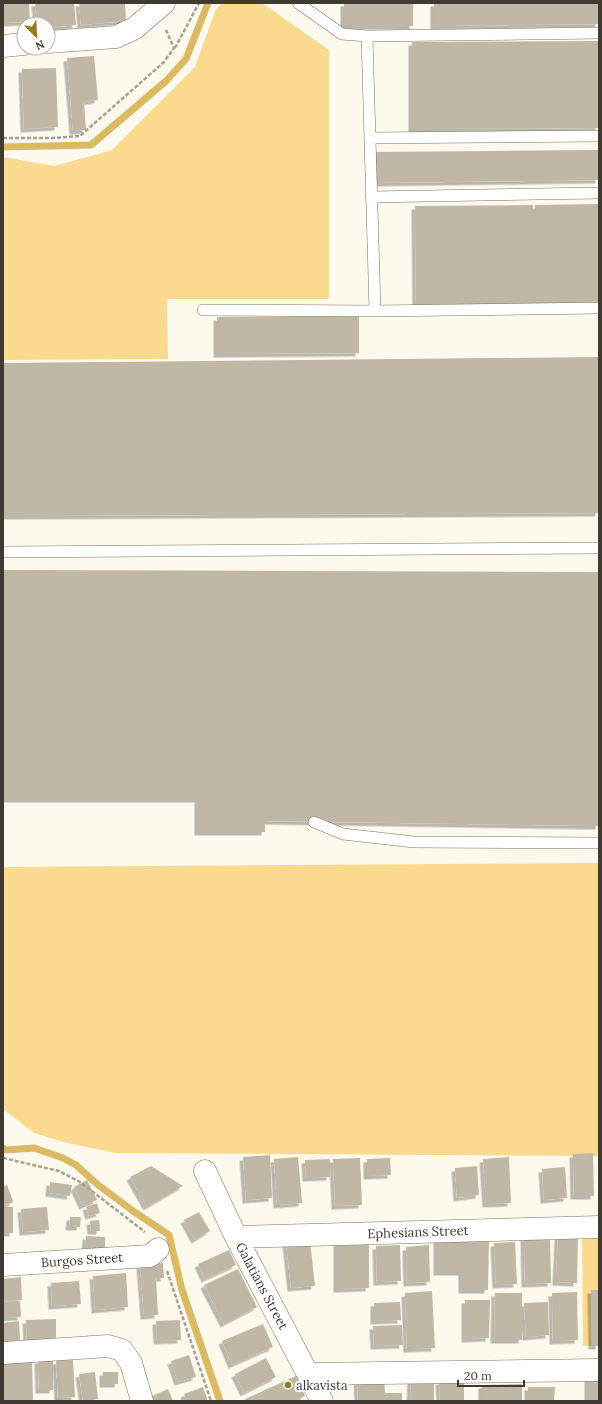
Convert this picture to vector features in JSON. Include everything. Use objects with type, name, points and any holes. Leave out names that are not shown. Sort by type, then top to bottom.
[{"type":"street","points":[[56,41],[116,37],[134,28],[158,5]]},
{"type":"street","points":[[3,46],[16,45]]},
{"type":"street","name":"Galatians Street","points":[[205,1171],[236,1237],[322,1401]]},
{"type":"street","name":"Ephesians Street","points":[[236,1237],[599,1227]]},
{"type":"street","name":"Burgos Street","points":[[3,1265],[150,1256],[158,1249]]},
{"type":"street","points":[[3,1353],[108,1346],[122,1350],[131,1363],[142,1401]]},
{"type":"street","points":[[308,1374],[599,1370]]},
{"type":"lane","points":[[298,3],[342,34],[366,36],[599,33]]},
{"type":"lane","points":[[366,36],[375,311]]},
{"type":"lane","points":[[370,138],[599,136]]},
{"type":"lane","points":[[371,197],[599,193]]},
{"type":"lane","points":[[203,310],[375,311],[599,308]]},
{"type":"lane","points":[[3,552],[599,548]]},
{"type":"lane","points":[[314,822],[343,834],[414,842],[599,842]]},
{"type":"path","points":[[3,138],[53,138],[80,136],[164,62],[174,48],[199,3]]},
{"type":"path","points":[[158,5],[174,48]]},
{"type":"shaded area","points":[[223,3],[262,3],[329,50],[329,299],[167,299],[168,359],[3,360],[3,157],[55,166],[112,150],[195,67],[216,9]]},
{"type":"shaded area","points":[[599,863],[599,1156],[116,1153],[67,1143],[34,1133],[3,1109],[3,867]]},
{"type":"shaded area","points":[[582,1231],[599,1231],[599,1346],[583,1346]]},
{"type":"building","points":[[3,3],[29,3],[30,16],[16,16],[16,23],[3,23]]},
{"type":"building","points":[[35,3],[74,3],[76,25],[56,27],[56,16],[36,16]]},
{"type":"building","points":[[79,3],[125,3],[126,21],[81,25]]},
{"type":"building","points":[[344,3],[413,3],[413,26],[344,26]]},
{"type":"building","points":[[434,3],[599,3],[599,24],[434,26]]},
{"type":"building","points":[[599,41],[599,128],[412,129],[412,42]]},
{"type":"building","points":[[94,56],[98,100],[84,102],[86,130],[73,131],[67,58]]},
{"type":"building","points":[[56,68],[58,127],[24,129],[22,69]]},
{"type":"building","points":[[599,150],[599,180],[374,183],[374,152]]},
{"type":"building","points":[[599,204],[599,302],[535,302],[535,205]]},
{"type":"building","points":[[533,205],[533,304],[416,305],[415,206]]},
{"type":"building","points":[[359,316],[359,353],[217,354],[217,317]]},
{"type":"building","points":[[599,357],[599,513],[3,516],[3,363]]},
{"type":"building","points":[[3,570],[599,572],[599,826],[265,821],[265,832],[198,832],[198,799],[3,799]]},
{"type":"building","points":[[593,1153],[594,1196],[574,1196],[573,1154]]},
{"type":"building","points":[[270,1155],[272,1198],[246,1200],[243,1157]]},
{"type":"building","points":[[298,1157],[302,1203],[277,1205],[274,1159]]},
{"type":"building","points":[[509,1157],[511,1203],[486,1204],[483,1159]]},
{"type":"building","points":[[360,1158],[362,1205],[335,1206],[333,1159]]},
{"type":"building","points":[[390,1158],[391,1175],[367,1176],[367,1159]]},
{"type":"building","points":[[330,1159],[330,1177],[306,1178],[305,1160]]},
{"type":"building","points":[[151,1166],[183,1186],[147,1207],[130,1177]]},
{"type":"building","points":[[477,1166],[479,1195],[457,1198],[455,1168]]},
{"type":"building","points":[[565,1167],[567,1198],[544,1200],[542,1169]]},
{"type":"building","points":[[87,1180],[97,1200],[83,1206],[74,1187]]},
{"type":"building","points":[[50,1182],[72,1185],[70,1196],[49,1193]]},
{"type":"building","points":[[7,1185],[13,1201],[12,1203],[3,1205],[3,1187]]},
{"type":"building","points":[[97,1203],[100,1213],[89,1216],[86,1207]]},
{"type":"building","points":[[3,1207],[13,1207],[13,1233],[3,1233]]},
{"type":"building","points":[[47,1207],[49,1230],[23,1232],[21,1209]]},
{"type":"building","points":[[199,1212],[210,1231],[195,1240],[184,1220]]},
{"type":"building","points":[[70,1217],[81,1217],[80,1227],[69,1227]]},
{"type":"building","points":[[99,1220],[100,1231],[91,1231],[90,1221]]},
{"type":"building","points":[[437,1235],[473,1241],[489,1241],[488,1290],[462,1290],[462,1272],[437,1272]]},
{"type":"building","points":[[86,1236],[105,1237],[105,1251],[85,1251]]},
{"type":"building","points":[[550,1236],[551,1283],[525,1284],[524,1237]]},
{"type":"building","points":[[558,1236],[578,1236],[577,1283],[556,1282]]},
{"type":"building","points":[[337,1237],[369,1237],[369,1288],[337,1289]]},
{"type":"building","points":[[310,1240],[315,1286],[291,1288],[286,1242]]},
{"type":"building","points":[[515,1242],[517,1284],[496,1285],[494,1243]]},
{"type":"building","points":[[400,1245],[401,1281],[377,1282],[376,1246]]},
{"type":"building","points":[[429,1245],[430,1282],[407,1283],[406,1247]]},
{"type":"building","points":[[229,1250],[236,1265],[205,1279],[198,1264]]},
{"type":"building","points":[[163,1263],[164,1278],[156,1278],[158,1315],[144,1316],[140,1265]]},
{"type":"building","points":[[238,1269],[257,1307],[224,1324],[204,1285]]},
{"type":"building","points":[[126,1273],[128,1307],[95,1310],[93,1276]]},
{"type":"building","points":[[21,1277],[22,1300],[3,1301],[3,1279]]},
{"type":"building","points":[[79,1281],[81,1304],[52,1306],[51,1283]]},
{"type":"building","points":[[591,1290],[599,1290],[599,1346],[592,1346]]},
{"type":"building","points":[[432,1291],[435,1348],[407,1349],[405,1293]]},
{"type":"building","points":[[577,1292],[578,1340],[553,1341],[552,1293]]},
{"type":"building","points":[[495,1293],[522,1293],[522,1340],[494,1340]]},
{"type":"building","points":[[465,1300],[490,1300],[489,1338],[465,1339]]},
{"type":"building","points":[[20,1301],[21,1317],[3,1318],[3,1302]]},
{"type":"building","points":[[400,1302],[401,1320],[374,1321],[374,1303]]},
{"type":"building","points":[[548,1302],[549,1335],[526,1337],[524,1303]]},
{"type":"building","points":[[56,1319],[56,1341],[27,1342],[26,1320]]},
{"type":"building","points":[[180,1320],[181,1340],[157,1341],[156,1321]]},
{"type":"building","points":[[19,1321],[20,1340],[3,1342],[3,1323]]},
{"type":"building","points":[[263,1324],[273,1347],[232,1365],[222,1341]]},
{"type":"building","points":[[402,1325],[403,1345],[374,1346],[373,1326]]},
{"type":"building","points":[[189,1355],[196,1377],[178,1382],[171,1361]]},
{"type":"building","points":[[266,1358],[276,1377],[244,1393],[235,1374]]},
{"type":"building","points":[[53,1359],[53,1390],[39,1390],[38,1360]]},
{"type":"building","points":[[32,1360],[33,1401],[3,1401],[3,1362]]},
{"type":"building","points":[[73,1360],[75,1397],[58,1398],[56,1361]]},
{"type":"building","points":[[95,1372],[98,1399],[83,1401],[79,1374]]},
{"type":"building","points":[[103,1372],[118,1372],[118,1384],[103,1384]]},
{"type":"building","points":[[588,1373],[599,1373],[599,1401],[588,1401]]},
{"type":"building","points":[[384,1375],[385,1393],[402,1393],[402,1401],[358,1401],[357,1376]]},
{"type":"building","name":"alkavista","points":[[296,1376],[305,1396],[294,1401],[246,1401],[245,1399]]},
{"type":"building","points":[[411,1376],[434,1377],[434,1401],[410,1401]]},
{"type":"building","points":[[464,1380],[464,1401],[440,1401],[439,1381]]},
{"type":"building","points":[[522,1384],[522,1401],[482,1401],[482,1385]]},
{"type":"building","points":[[203,1387],[208,1401],[186,1401],[184,1394]]},
{"type":"building","points":[[528,1387],[555,1387],[554,1401],[528,1401]]},
{"type":"building","points":[[168,1389],[173,1401],[152,1401],[150,1397]]},
{"type":"waterway","points":[[3,147],[91,145],[166,81],[186,59],[208,3]]},
{"type":"waterway","points":[[3,1148],[6,1150],[34,1148],[63,1158],[76,1165],[97,1184],[133,1211],[169,1235],[182,1290],[220,1401]]},
{"type":"place","name":"alkavista","points":[[288,1385]]}]
